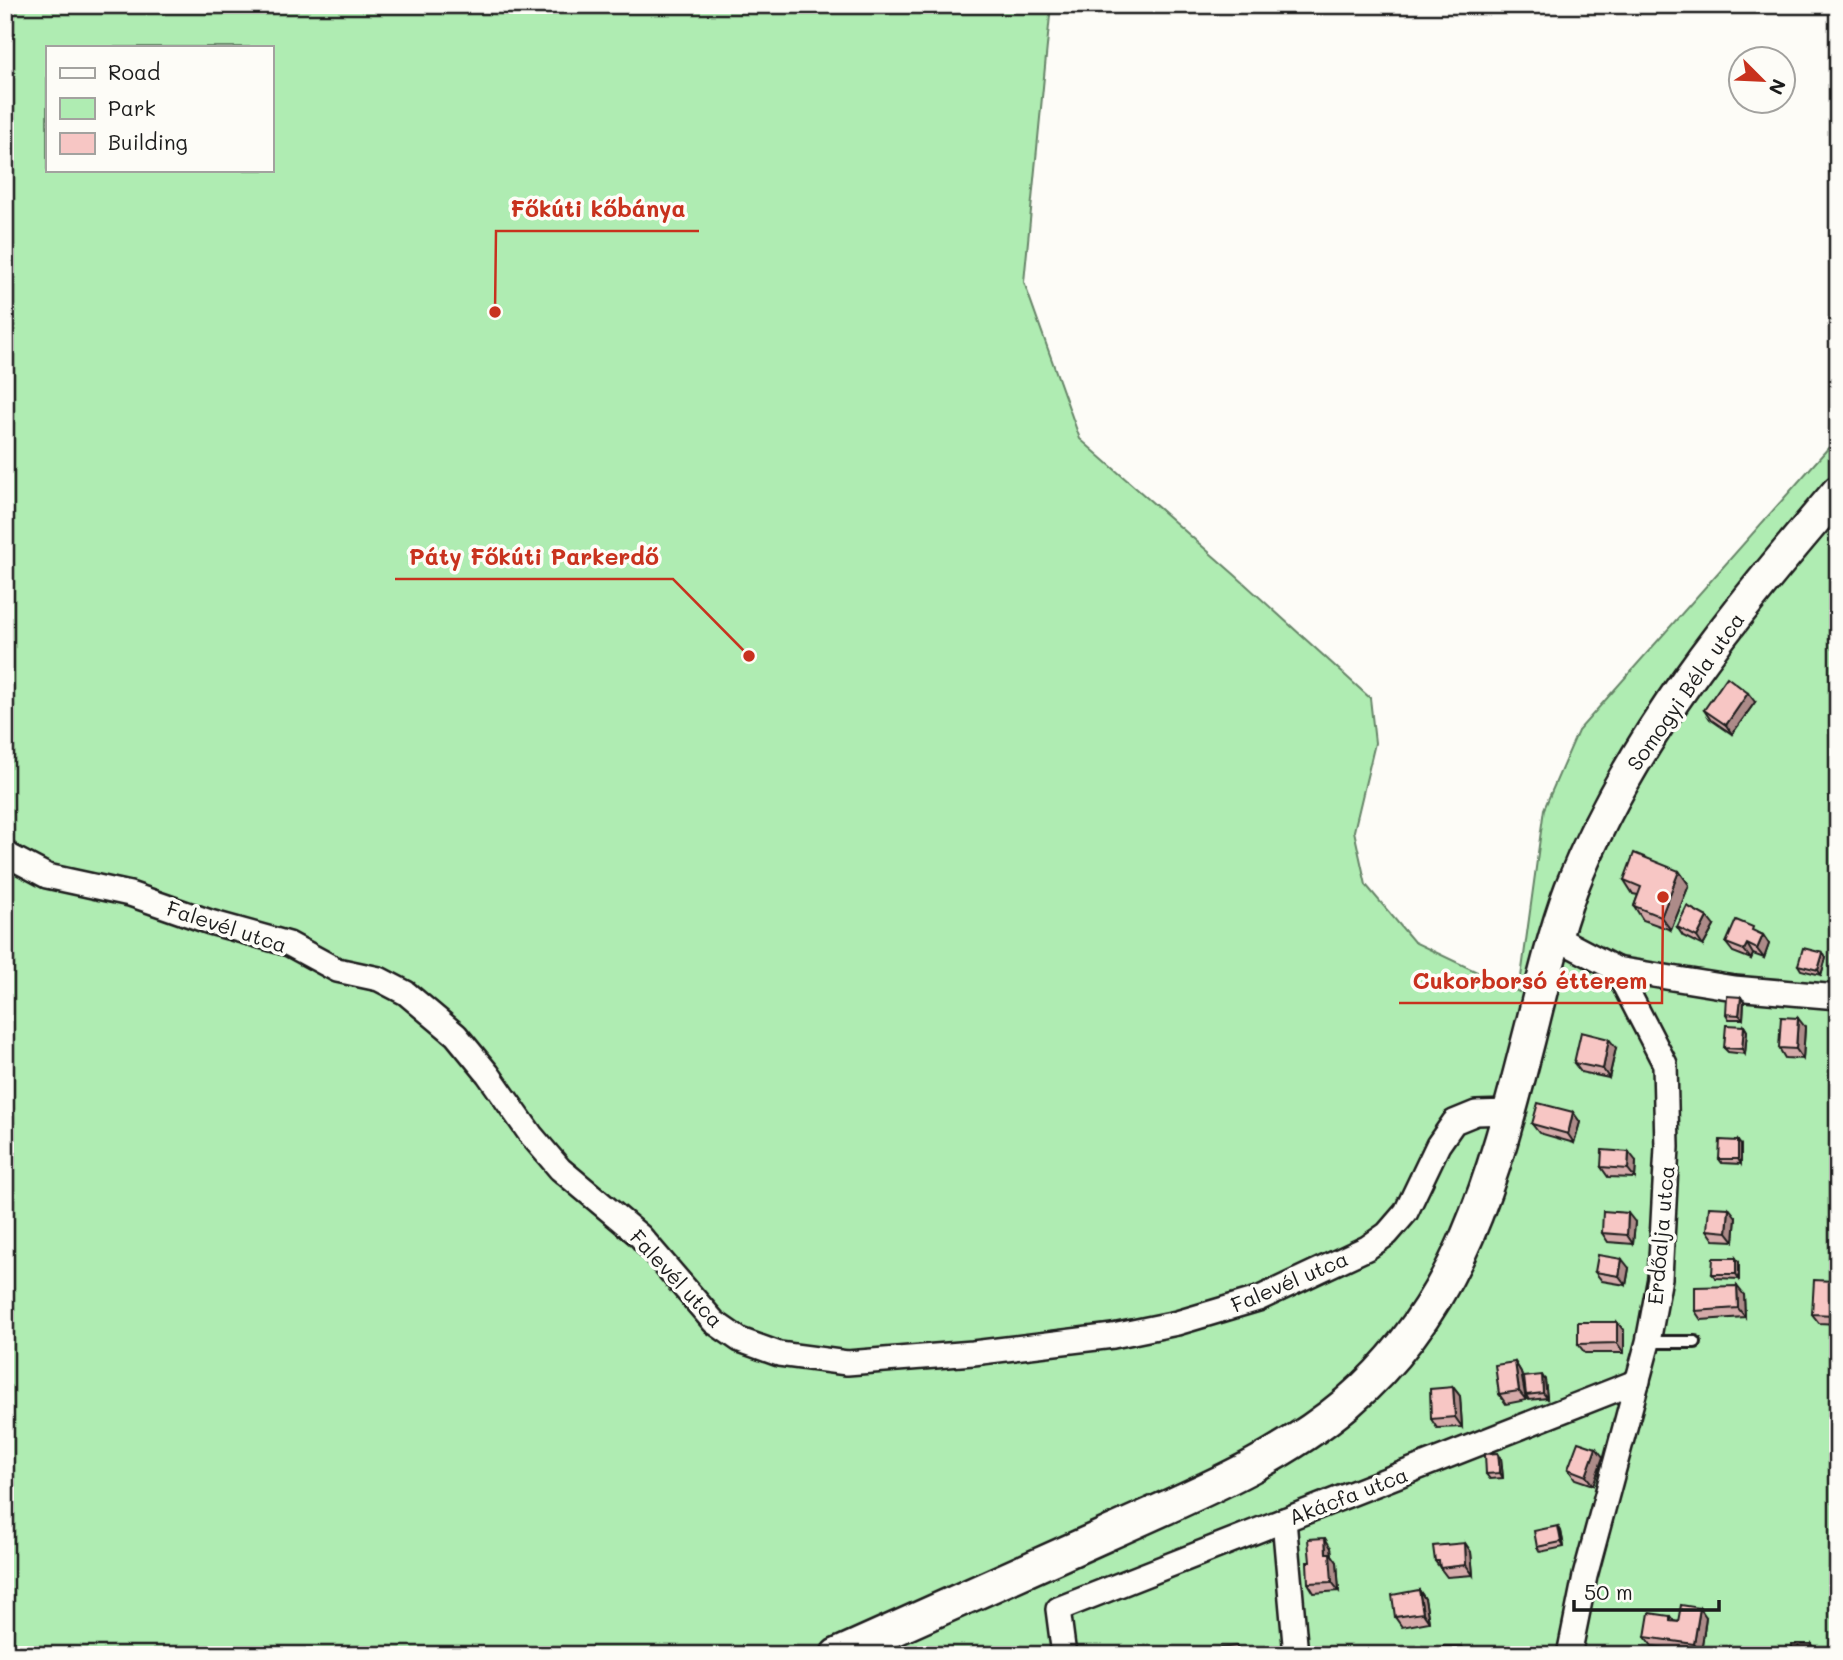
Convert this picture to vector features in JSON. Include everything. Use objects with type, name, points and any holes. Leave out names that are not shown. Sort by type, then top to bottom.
[{"type":"main road","name":"Somogyi Béla utca","points":[[837,1655],[1227,1480],[1330,1417],[1372,1379],[1409,1338],[1439,1295],[1469,1235],[1491,1177],[1555,937],[1601,821],[1643,745],[1698,666],[1753,594],[1838,492]]},
{"type":"street","name":"Falevél utca","points":[[5,852],[47,876],[130,894],[210,922],[289,944],[337,970],[379,979],[406,993],[456,1035],[560,1169],[640,1236],[714,1322],[740,1340],[779,1354],[847,1363],[973,1353],[1113,1336],[1177,1323],[1258,1299],[1367,1248],[1387,1234],[1406,1212],[1438,1145],[1454,1122],[1476,1113],[1510,1112]]},
{"type":"street","points":[[1555,937],[1616,969],[1734,988],[1838,997]]},
{"type":"street","name":"Erdőalja utca","points":[[1569,1655],[1585,1576],[1648,1342],[1660,1278],[1667,1147],[1665,1063],[1616,969]]},
{"type":"street","name":"Akácfa utca","points":[[1064,1655],[1058,1609],[1637,1381]]},
{"type":"street","points":[[1284,1520],[1296,1655]]},
{"type":"lane","points":[[1648,1342],[1695,1342]]},
{"type":"green space","points":[[5,5],[1051,5],[1024,282],[1080,439],[1370,698],[1375,743],[1354,831],[1366,885],[1414,942],[1519,992],[1544,809],[1578,731],[1838,437],[1838,1655],[5,1655]]},
{"type":"building","points":[[1727,677],[1748,693],[1726,725],[1704,710]]},
{"type":"building","points":[[1634,853],[1679,871],[1661,917],[1634,906],[1641,887],[1624,880]]},
{"type":"building","points":[[1687,906],[1707,917],[1697,937],[1677,927]]},
{"type":"building","points":[[1736,920],[1753,927],[1752,930],[1763,935],[1757,949],[1747,944],[1744,950],[1726,943]]},
{"type":"building","points":[[1803,948],[1823,953],[1818,970],[1798,965]]},
{"type":"building","points":[[1727,996],[1741,997],[1739,1015],[1726,1014]]},
{"type":"building","points":[[1781,1017],[1798,1018],[1796,1049],[1779,1048]]},
{"type":"building","points":[[1726,1025],[1744,1026],[1742,1049],[1724,1048]]},
{"type":"building","points":[[1581,1032],[1609,1039],[1603,1069],[1574,1063]]},
{"type":"building","points":[[1538,1103],[1573,1112],[1568,1134],[1532,1124]]},
{"type":"building","points":[[1720,1140],[1738,1141],[1738,1159],[1719,1159]]},
{"type":"building","points":[[1602,1150],[1629,1152],[1628,1169],[1601,1167]]},
{"type":"building","points":[[1709,1207],[1729,1208],[1727,1232],[1707,1230]]},
{"type":"building","points":[[1603,1211],[1628,1213],[1627,1235],[1602,1233]]},
{"type":"building","points":[[1598,1255],[1622,1259],[1619,1276],[1595,1272]]},
{"type":"building","points":[[1713,1258],[1736,1258],[1736,1274],[1712,1274]]},
{"type":"building","points":[[1814,1280],[1833,1281],[1832,1289],[1836,1289],[1835,1315],[1812,1314]]},
{"type":"building","points":[[1737,1286],[1738,1308],[1695,1311],[1695,1287]]},
{"type":"building","points":[[1578,1322],[1617,1322],[1617,1343],[1578,1344]]},
{"type":"building","points":[[1515,1362],[1519,1391],[1499,1394],[1495,1365]]},
{"type":"building","points":[[1542,1375],[1543,1393],[1526,1395],[1524,1377]]},
{"type":"building","points":[[1453,1387],[1455,1417],[1431,1419],[1430,1389]]},
{"type":"building","points":[[1578,1442],[1596,1448],[1586,1476],[1568,1469]]},
{"type":"building","points":[[1498,1453],[1500,1473],[1486,1474],[1485,1454]]},
{"type":"building","points":[[1558,1526],[1561,1542],[1537,1547],[1534,1531]]},
{"type":"building","points":[[1325,1538],[1326,1553],[1330,1553],[1332,1582],[1308,1583],[1308,1539]]},
{"type":"building","points":[[1465,1543],[1466,1565],[1440,1568],[1439,1561],[1435,1561],[1433,1546]]},
{"type":"building","points":[[1419,1590],[1423,1613],[1395,1617],[1392,1595]]},
{"type":"building","points":[[1681,1605],[1700,1608],[1694,1644],[1645,1637],[1649,1613],[1670,1616],[1670,1621],[1678,1622]]},
{"type":"building","points":[[1792,1644],[1812,1644],[1812,1655],[1792,1655]]},
{"type":"building","points":[[1237,1646],[1238,1655],[1203,1655],[1202,1650]]},
{"type":"building","points":[[1443,1646],[1462,1646],[1461,1655],[1442,1655]]},
{"type":"place","name":"Főkúti kőbánya","points":[[495,312]]},
{"type":"place","name":"Páty Főkúti Parkerdő","points":[[749,656]]},
{"type":"place","name":"Cukorborsó étterem","points":[[1663,897]]}]
